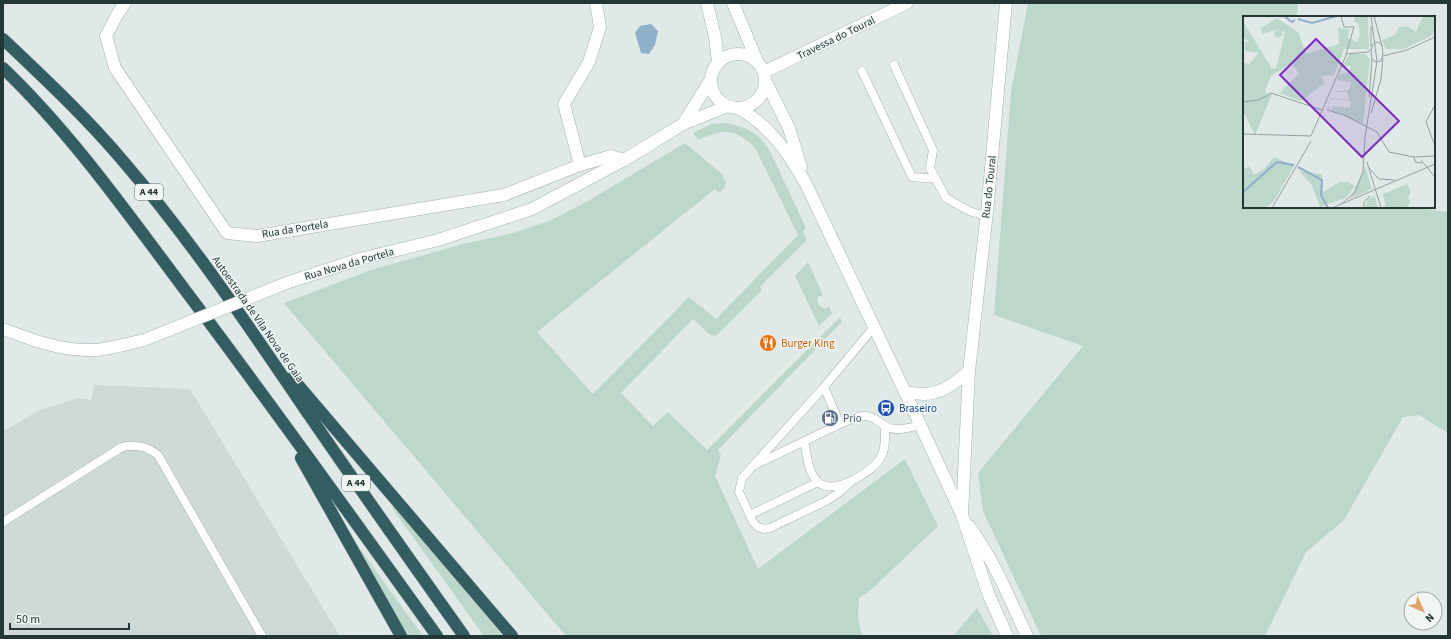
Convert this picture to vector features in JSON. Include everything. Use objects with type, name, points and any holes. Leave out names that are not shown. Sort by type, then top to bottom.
[{"type":"highway","name":"Autoestrada de Vila Nova de Gaia","points":[[3,39],[95,129],[123,160],[189,244],[250,328],[375,511],[464,636]]},
{"type":"highway","name":"A 44","points":[[3,68],[41,107],[101,179],[271,405],[437,636]]},
{"type":"highway","points":[[250,328],[512,636]]},
{"type":"highway","points":[[271,405],[401,636]]},
{"type":"main road","name":"Rua da Portela","points":[[125,3],[106,36],[114,68],[227,233],[257,236],[504,195],[580,165],[611,156],[624,160]]},
{"type":"main road","points":[[580,165],[564,104],[589,62],[600,27],[596,3]]},
{"type":"main road","points":[[707,3],[715,37],[718,62]]},
{"type":"main road","points":[[733,3],[757,61],[789,128],[805,182]]},
{"type":"main road","name":"Travessa do Toural","points":[[765,76],[907,3]]},
{"type":"main road","name":"Rua do Toural","points":[[962,516],[969,371],[986,216],[1004,6]]},
{"type":"main road","points":[[757,61],[750,56],[742,54],[725,56],[718,62],[711,74],[710,82],[715,97],[721,102],[752,115],[766,127],[794,162],[805,182],[962,516],[988,593],[1008,636]]},
{"type":"main road","points":[[733,107],[747,107],[758,99],[764,88],[765,76]]},
{"type":"main road","name":"Rua Nova da Portela","points":[[683,124],[710,82]]},
{"type":"main road","name":"Rua Nova da Portela","points":[[3,329],[28,339],[58,347],[94,350],[144,340],[289,282],[360,259],[438,240],[532,209],[624,160],[683,124],[733,107]]},
{"type":"main road","points":[[905,392],[925,394],[938,392],[960,380],[969,371]]},
{"type":"main road","points":[[962,516],[995,567],[1027,636]]},
{"type":"lane","points":[[894,65],[933,150],[930,168],[946,198],[969,211],[986,216]]},
{"type":"lane","points":[[862,71],[912,177],[936,178]]},
{"type":"lane","points":[[874,327],[824,387],[742,478],[739,492],[750,515],[758,527],[764,529],[770,528],[826,501],[874,466],[882,456],[885,447],[885,427]]},
{"type":"lane","points":[[824,387],[840,424]]},
{"type":"lane","points":[[751,468],[857,416],[866,415],[874,418],[885,427],[896,429],[920,425]]},
{"type":"lane","points":[[804,442],[811,472],[818,482],[826,486],[836,486],[853,480]]},
{"type":"lane","points":[[3,522],[122,447],[133,445],[150,449],[158,455],[262,636]]},
{"type":"lane","points":[[750,515],[818,482]]},
{"type":"shaded area","points":[[94,385],[190,389],[340,636],[3,636],[3,432],[37,411],[78,398],[91,400]]},
{"type":"green space","points":[[1028,3],[1298,3],[1297,16],[1243,16],[1243,208],[1419,208],[1448,212],[1448,433],[1419,415],[1403,417],[1344,520],[1306,552],[1265,636],[1041,636],[983,511],[978,473],[1083,346],[994,315],[1011,92]]},
{"type":"green space","points":[[728,123],[747,129],[759,137],[770,151],[806,228],[803,232],[807,240],[760,287],[762,290],[716,336],[710,335],[693,319],[621,393],[653,426],[668,412],[707,450],[840,317],[842,322],[718,450],[721,455],[715,476],[758,569],[905,459],[938,526],[871,590],[859,598],[858,618],[862,636],[566,636],[284,303],[371,270],[463,244],[513,233],[549,221],[588,201],[685,143],[721,173],[726,182],[724,188],[719,193],[715,189],[537,332],[593,394],[689,297],[716,319],[798,235],[755,148],[748,141],[735,133],[728,132],[722,132],[698,140],[693,133],[711,124]]},
{"type":"green space","points":[[808,262],[823,295],[818,297],[819,304],[824,309],[829,307],[832,313],[819,326],[795,276]]},
{"type":"green space","points":[[394,506],[503,636],[484,636],[392,508]]},
{"type":"green space","points":[[348,532],[423,636],[407,636]]},
{"type":"green space","points":[[977,608],[993,636],[953,636]]},
{"type":"water","points":[[651,24],[658,31],[655,45],[649,54],[641,53],[635,33],[640,26]]},
{"type":"place","name":"Burger King","points":[[768,343]]},
{"type":"place","name":"Braseiro","points":[[886,408]]},
{"type":"place","name":"Prio","points":[[830,418]]}]
